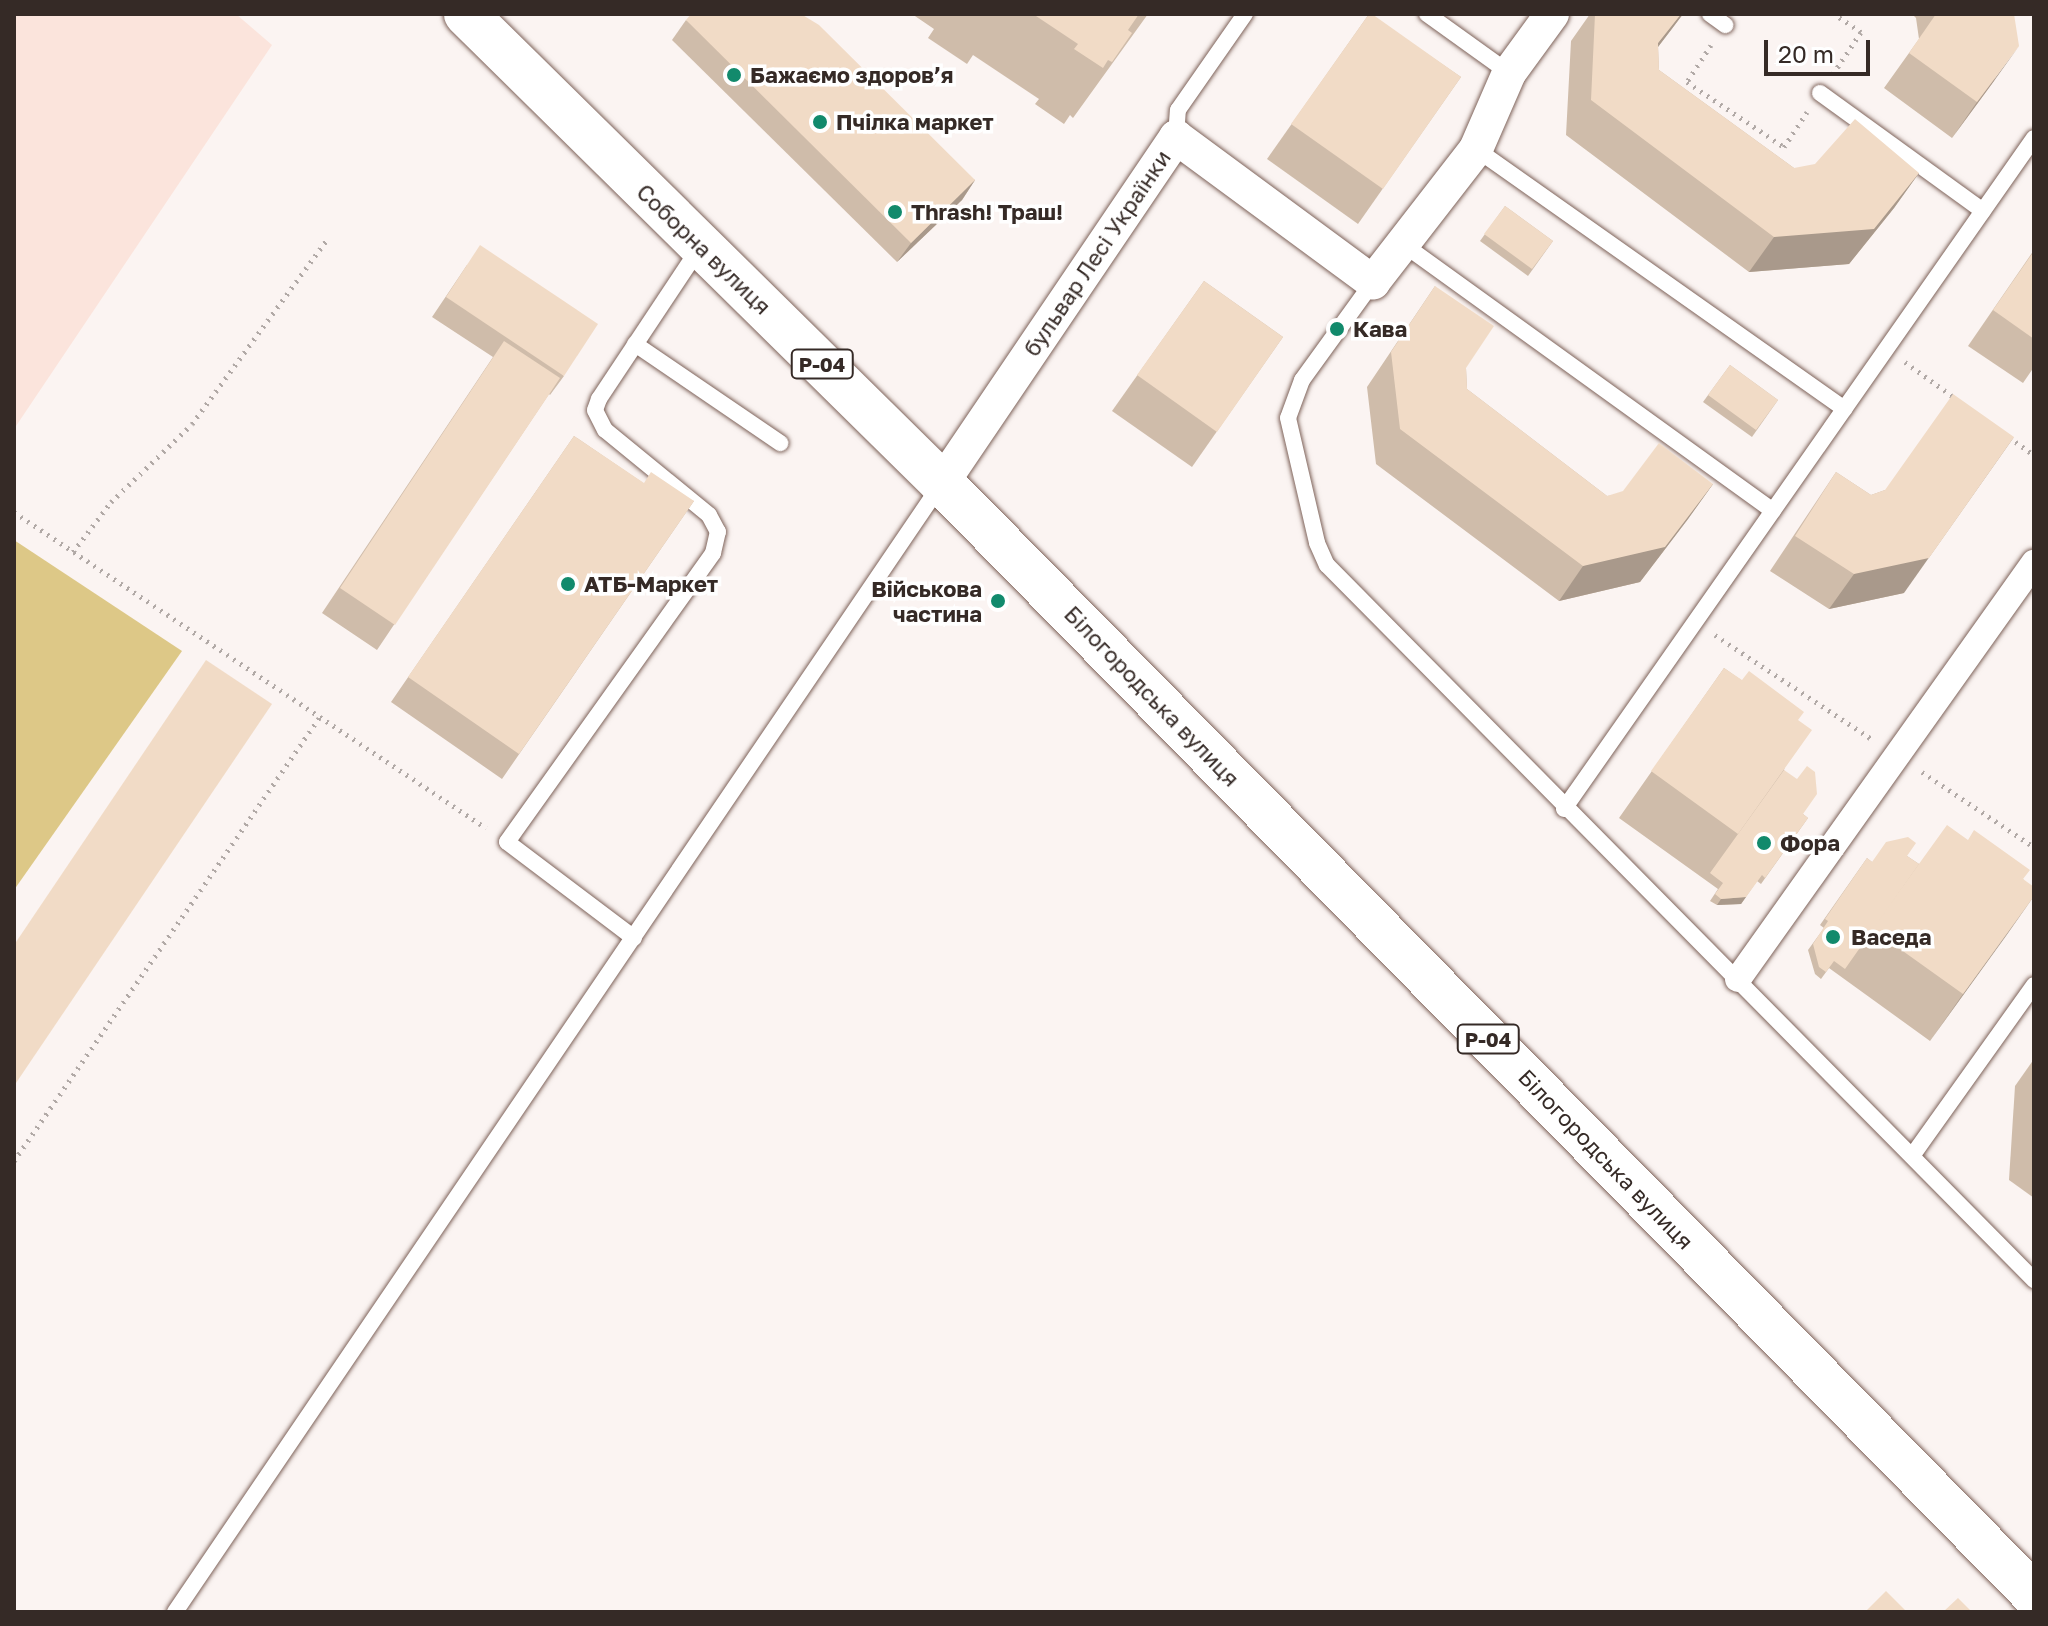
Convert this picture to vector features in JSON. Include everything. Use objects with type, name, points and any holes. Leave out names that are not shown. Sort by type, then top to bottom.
[{"type":"main road","name":"Соборна вулиця","points":[[473,16],[942,483]]},
{"type":"main road","name":"Білогородська вулиця","points":[[942,483],[2034,1595]]},
{"type":"street","points":[[1373,282],[1476,149],[1509,73],[1552,14]]},
{"type":"street","name":"бульвар Лесі Українки","points":[[942,483],[1176,137],[1373,282]]},
{"type":"street","points":[[1738,979],[2034,563]]},
{"type":"lane","points":[[1176,137],[1178,110],[1245,14]]},
{"type":"lane","points":[[1427,14],[1509,73]]},
{"type":"lane","points":[[1710,14],[1725,25]]},
{"type":"lane","points":[[1820,93],[1983,211]]},
{"type":"lane","points":[[1564,809],[2034,138]]},
{"type":"lane","points":[[1476,149],[1844,409]]},
{"type":"lane","points":[[1403,244],[1773,511]]},
{"type":"lane","points":[[634,938],[507,842],[713,553],[718,532],[709,515],[599,422],[595,410],[599,399],[701,246]]},
{"type":"lane","points":[[1373,282],[1302,380],[1288,418],[1317,543],[1327,565],[1564,809],[1738,979],[2034,1280]]},
{"type":"lane","points":[[635,344],[780,443]]},
{"type":"lane","points":[[175,1612],[942,483]]},
{"type":"lane","points":[[1912,1156],[2034,985]]},
{"type":"path","points":[[1725,25],[1687,82],[1784,147]]},
{"type":"path","points":[[73,552],[111,502],[192,424],[328,238]]},
{"type":"path","points":[[1887,348],[1960,402]]},
{"type":"path","points":[[1997,428],[2034,455]]},
{"type":"path","points":[[14,512],[507,842]]},
{"type":"path","points":[[1695,622],[2034,847]]},
{"type":"path","points":[[14,1161],[319,718]]},
{"type":"shaded area","points":[[14,14],[236,14],[272,45],[14,429]]},
{"type":"shaded area","points":[[14,540],[182,651],[14,890]]},
{"type":"building","name":"Пчілка маркет","points":[[691,14],[801,14],[819,25],[975,180],[911,243],[686,20]]},
{"type":"building","points":[[1033,14],[1139,14],[1128,30],[1132,33],[1112,62],[1108,60],[1103,68],[1074,49],[1078,44]]},
{"type":"building","points":[[1369,14],[1461,77],[1383,189],[1291,124]]},
{"type":"building","points":[[1595,14],[1681,14],[1658,43],[1659,70],[1794,168],[1815,164],[1855,119],[1919,173],[1874,229],[1774,237],[1591,100]]},
{"type":"building","points":[[1936,14],[2014,14],[2019,46],[1977,102],[1909,53]]},
{"type":"building","points":[[1505,206],[1553,241],[1532,269],[1484,234]]},
{"type":"building","points":[[480,245],[598,324],[564,376],[446,297]]},
{"type":"building","points":[[2034,251],[2034,339],[1993,310]]},
{"type":"building","points":[[1204,281],[1283,337],[1217,432],[1137,375]]},
{"type":"building","points":[[1435,286],[1494,326],[1466,368],[1467,389],[1607,496],[1623,491],[1659,443],[1713,484],[1665,547],[1583,566],[1400,429],[1391,352]]},
{"type":"building","points":[[504,341],[560,378],[395,625],[340,588]]},
{"type":"building","points":[[1730,365],[1778,400],[1756,430],[1708,395]]},
{"type":"building","points":[[1953,394],[2014,437],[1929,558],[1854,574],[1795,536],[1836,472],[1871,495],[1885,490]]},
{"type":"building","points":[[574,436],[644,483],[651,472],[694,501],[519,754],[408,677]]},
{"type":"building","points":[[206,660],[272,704],[14,1086],[14,945]]},
{"type":"building","points":[[1724,668],[1742,680],[1749,671],[1804,712],[1798,720],[1812,730],[1738,834],[1651,771]]},
{"type":"building","points":[[1807,766],[1815,772],[1817,794],[1803,814],[1808,818],[1765,878],[1762,875],[1746,897],[1721,899],[1715,894],[1723,883],[1710,873],[1784,770],[1797,779]]},
{"type":"building","points":[[1947,825],[1968,840],[1974,830],[2030,870],[2023,879],[2034,887],[2034,896],[1963,994],[1872,929]]},
{"type":"building","points":[[1908,837],[1916,843],[1907,856],[1919,864],[1845,969],[1834,961],[1826,972],[1819,967],[1813,944],[1828,921],[1825,919],[1867,858],[1872,862],[1886,842]]},
{"type":"building","points":[[1886,1591],[1907,1612],[1865,1612]]},
{"type":"building","points":[[1958,1598],[1972,1612],[1943,1612]]},
{"type":"place","name":"Бажаємо здоровʼя","points":[[734,75]]},
{"type":"place","name":"Пчілка маркет","points":[[820,122]]},
{"type":"place","name":"Thrash! Траш!","points":[[895,212]]},
{"type":"place","name":"Кава","points":[[1337,329]]},
{"type":"place","name":"АТБ-Маркет","points":[[568,584]]},
{"type":"place","name":"Військова частина","points":[[998,601]]},
{"type":"place","name":"Фора","points":[[1764,843]]},
{"type":"place","name":"Васеда","points":[[1833,937]]}]
